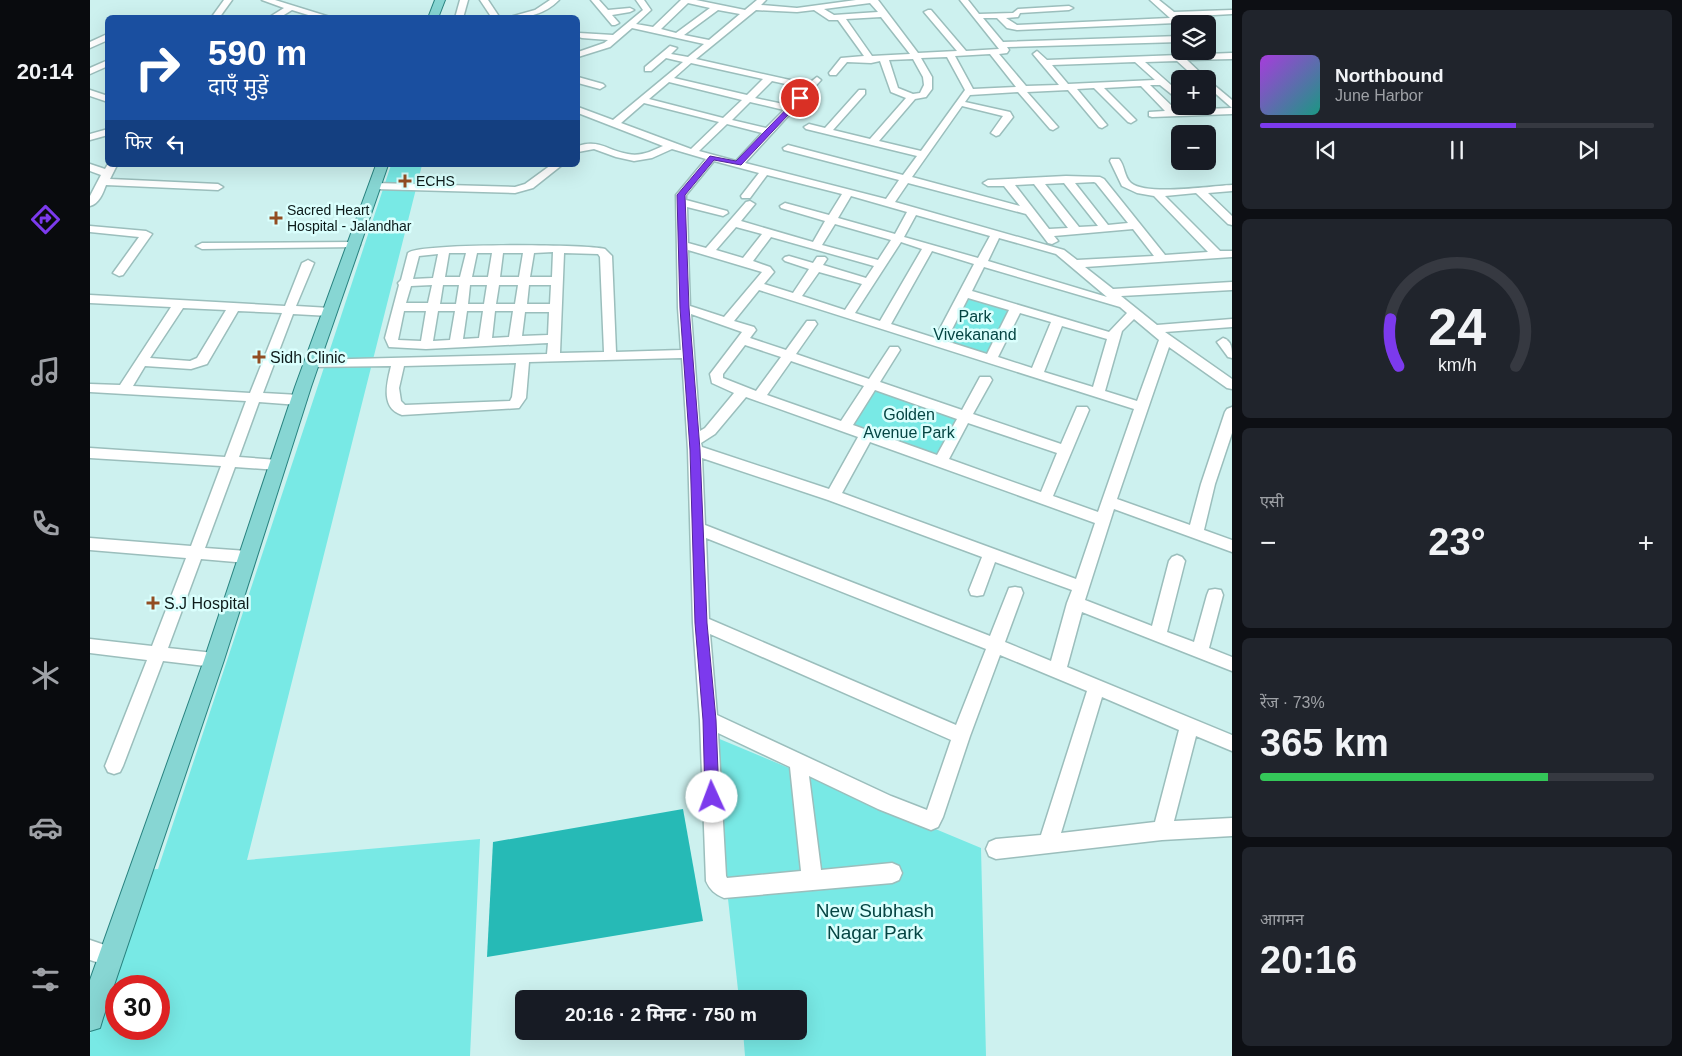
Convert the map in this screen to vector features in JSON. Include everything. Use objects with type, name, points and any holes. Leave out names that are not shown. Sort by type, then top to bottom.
[{"type":"main road","points":[[429,15],[433,0]]},
{"type":"main road","points":[[429,15],[440,0]]},
{"type":"main road","points":[[90,1018],[214,660],[299,400],[381,167]]},
{"type":"street","points":[[217,15],[228,0]]},
{"type":"street","points":[[266,0],[319,15]]},
{"type":"street","points":[[280,0],[322,9],[335,15]]},
{"type":"street","points":[[461,15],[464,0]]},
{"type":"street","points":[[484,0],[494,15]]},
{"type":"street","points":[[524,15],[538,12],[555,0]]},
{"type":"street","points":[[596,0],[616,22]]},
{"type":"street","points":[[580,54],[605,47],[631,25],[647,10],[640,0]]},
{"type":"street","points":[[654,30],[690,0],[745,13]]},
{"type":"street","points":[[800,0],[819,6],[828,17],[841,18],[884,14]]},
{"type":"street","points":[[615,123],[758,2],[791,11],[873,0],[916,57],[930,84],[923,95],[912,97],[895,91],[884,59]]},
{"type":"street","points":[[833,73],[843,60],[871,60],[1005,50],[964,0]]},
{"type":"street","points":[[1154,0],[1172,15]]},
{"type":"street","points":[[277,15],[291,7]]},
{"type":"street","points":[[648,69],[716,7]]},
{"type":"street","points":[[976,16],[1014,15],[1018,11],[1070,8]]},
{"type":"street","points":[[607,14],[630,10]]},
{"type":"street","points":[[928,12],[964,54]]},
{"type":"street","points":[[1204,15],[1232,12]]},
{"type":"street","points":[[1104,15],[1171,18]]},
{"type":"street","points":[[999,16],[1010,26],[1017,28],[1171,18]]},
{"type":"street","points":[[841,18],[871,60]]},
{"type":"street","points":[[631,25],[710,43]]},
{"type":"street","points":[[96,32],[105,35]]},
{"type":"street","points":[[582,35],[616,38]]},
{"type":"street","points":[[90,45],[105,38]]},
{"type":"street","points":[[1001,45],[1171,39]]},
{"type":"street","points":[[994,52],[1052,127]]},
{"type":"street","points":[[1216,52],[1232,66]]},
{"type":"street","points":[[950,54],[970,91]]},
{"type":"street","points":[[1037,54],[1102,125]]},
{"type":"street","points":[[665,55],[810,87]]},
{"type":"street","points":[[1216,56],[1232,56]]},
{"type":"street","points":[[1046,63],[1171,57]]},
{"type":"street","points":[[1136,59],[1171,90]]},
{"type":"street","points":[[1181,60],[1193,70]]},
{"type":"street","points":[[1096,61],[1118,84]]},
{"type":"street","points":[[90,71],[105,64]]},
{"type":"street","points":[[693,152],[770,78]]},
{"type":"street","points":[[667,79],[791,109]]},
{"type":"street","points":[[738,164],[817,80]]},
{"type":"street","points":[[580,81],[600,86]]},
{"type":"street","points":[[888,204],[905,177],[959,103],[970,91],[1162,82]]},
{"type":"street","points":[[1143,83],[1171,111]]},
{"type":"street","points":[[1097,86],[1131,120]]},
{"type":"street","points":[[93,94],[105,90]]},
{"type":"street","points":[[1216,90],[1232,105]]},
{"type":"street","points":[[828,131],[862,92]]},
{"type":"street","points":[[93,94],[105,98]]},
{"type":"street","points":[[872,142],[912,97]]},
{"type":"street","points":[[642,100],[769,132]]},
{"type":"street","points":[[959,103],[1008,114],[1008,117],[996,133]]},
{"type":"street","points":[[1216,110],[1232,111]]},
{"type":"street","points":[[580,111],[671,146],[848,192],[1060,252]]},
{"type":"street","points":[[1152,114],[1171,113]]},
{"type":"street","points":[[809,127],[922,154]]},
{"type":"street","points":[[90,137],[105,133]]},
{"type":"street","points":[[580,148],[594,145],[634,158],[671,146]]},
{"type":"street","points":[[788,148],[905,177],[1031,212]]},
{"type":"street","points":[[712,158],[683,190],[682,245],[684,308],[695,445],[701,623],[710,720],[716,882],[724,888],[892,873]]},
{"type":"street","points":[[1115,161],[1118,164],[1120,177],[1129,187],[1136,190],[1156,192],[1232,188]]},
{"type":"street","points":[[90,167],[108,174],[218,187]]},
{"type":"street","points":[[375,186],[515,190],[529,186],[553,167]]},
{"type":"street","points":[[709,251],[734,224],[765,171]]},
{"type":"street","points":[[92,198],[108,174]]},
{"type":"street","points":[[988,183],[1089,178],[1100,181],[1162,258]]},
{"type":"street","points":[[1066,179],[1106,229]]},
{"type":"street","points":[[1037,181],[1076,231]]},
{"type":"street","points":[[1007,182],[1060,252],[1166,339],[1229,381]]},
{"type":"street","points":[[1199,190],[1232,222]]},
{"type":"street","points":[[796,298],[816,267],[832,219],[848,192]]},
{"type":"street","points":[[1156,192],[1216,254]]},
{"type":"street","points":[[682,202],[723,213]]},
{"type":"street","points":[[785,206],[1123,304]]},
{"type":"street","points":[[848,314],[898,238],[913,210]]},
{"type":"street","points":[[734,224],[881,265]]},
{"type":"street","points":[[1046,233],[1135,226]]},
{"type":"street","points":[[90,229],[146,234],[119,273]]},
{"type":"street","points":[[746,262],[769,233]]},
{"type":"street","points":[[939,342],[996,234]]},
{"type":"street","points":[[202,246],[354,245]]},
{"type":"street","points":[[682,245],[709,251],[767,270],[766,275],[727,321]]},
{"type":"street","points":[[884,325],[929,247]]},
{"type":"street","points":[[485,342],[498,249]]},
{"type":"street","points":[[552,339],[393,344],[391,338],[404,283],[414,253],[444,250],[498,249],[601,251],[606,256],[610,356]]},
{"type":"street","points":[[515,340],[529,249]]},
{"type":"street","points":[[553,357],[552,339],[556,308],[559,249]]},
{"type":"street","points":[[426,344],[444,250]]},
{"type":"street","points":[[456,343],[465,281],[472,250]]},
{"type":"street","points":[[1076,264],[1232,254]]},
{"type":"street","points":[[789,259],[869,282]]},
{"type":"street","points":[[114,766],[158,655],[254,396],[308,263]]},
{"type":"street","points":[[404,283],[438,281],[556,281]]},
{"type":"street","points":[[757,286],[1037,372],[1142,407]]},
{"type":"street","points":[[1108,293],[1231,287]]},
{"type":"street","points":[[964,293],[1057,322],[1114,337]]},
{"type":"street","points":[[91,301],[330,312]]},
{"type":"street","points":[[124,389],[179,304]]},
{"type":"street","points":[[143,362],[197,364],[204,359],[234,307]]},
{"type":"street","points":[[399,307],[556,308]]},
{"type":"street","points":[[684,308],[750,330],[716,374],[720,382],[1103,520]]},
{"type":"street","points":[[991,358],[1016,309]]},
{"type":"street","points":[[1098,392],[1118,326],[1134,313]]},
{"type":"street","points":[[1037,372],[1057,322]]},
{"type":"street","points":[[1154,329],[1232,323]]},
{"type":"street","points":[[760,397],[811,324]]},
{"type":"street","points":[[1057,671],[1075,603],[1166,339]]},
{"type":"street","points":[[744,340],[1065,451]]},
{"type":"street","points":[[1223,342],[1232,354]]},
{"type":"street","points":[[844,428],[894,350]]},
{"type":"street","points":[[312,364],[687,354]]},
{"type":"street","points":[[398,362],[392,399],[396,406],[402,410],[514,405],[519,398],[523,358]]},
{"type":"street","points":[[940,462],[985,380]]},
{"type":"street","points":[[90,388],[299,400]]},
{"type":"street","points":[[695,445],[710,431],[743,391]]},
{"type":"street","points":[[1045,499],[1082,410]]},
{"type":"street","points":[[1196,533],[1208,484],[1232,412]]},
{"type":"street","points":[[833,496],[866,436]]},
{"type":"street","points":[[695,445],[1081,587]]},
{"type":"street","points":[[90,453],[278,465]]},
{"type":"street","points":[[1109,502],[1232,546]]},
{"type":"street","points":[[699,530],[997,646],[1232,743]]},
{"type":"street","points":[[90,544],[247,557]]},
{"type":"street","points":[[977,590],[991,553]]},
{"type":"street","points":[[1158,635],[1177,561]]},
{"type":"street","points":[[710,720],[886,803],[931,821],[1015,594]]},
{"type":"street","points":[[1200,652],[1215,595]]},
{"type":"street","points":[[1075,603],[1232,664]]},
{"type":"street","points":[[701,623],[962,736]]},
{"type":"street","points":[[90,646],[214,660]]},
{"type":"street","points":[[1048,844],[1096,688]]},
{"type":"street","points":[[1162,831],[1189,726]]},
{"type":"street","points":[[798,761],[812,880]]},
{"type":"street","points":[[996,849],[1162,831],[1232,827]]},
{"type":"street","points":[[90,950],[112,957]]},
{"type":"green space","points":[[390,167],[421,167],[247,860],[480,839],[470,1056],[90,1056],[90,1034],[105,989],[105,1040],[170,1040],[170,975],[110,975],[145,870],[158,869]]},
{"type":"green space","name":"Park Vivekanand","points":[[965,294],[1010,308],[985,356],[940,342]]},
{"type":"green space","name":"Golden Avenue Park","points":[[872,385],[960,415],[940,461],[846,427]]},
{"type":"green space","name":"New Subhash Nagar Park","points":[[710,735],[981,848],[986,1056],[745,1056],[744,1040],[807,1040],[807,990],[738,990]]},
{"type":"shaded area","points":[[683,809],[703,921],[487,957],[493,842]]},
{"type":"place","name":"ECHS","points":[[405,181]]},
{"type":"place","name":"Sacred Heart Hospital - Jalandhar","points":[[276,218]]},
{"type":"place","name":"Sidh Clinic","points":[[259,357]]},
{"type":"place","name":"S.J Hospital","points":[[153,603]]},
{"type":"route","points":[[712,797],[710,720],[701,623],[695,450],[684,308],[681,195],[683,190],[712,158],[738,164],[800,98]]}]
